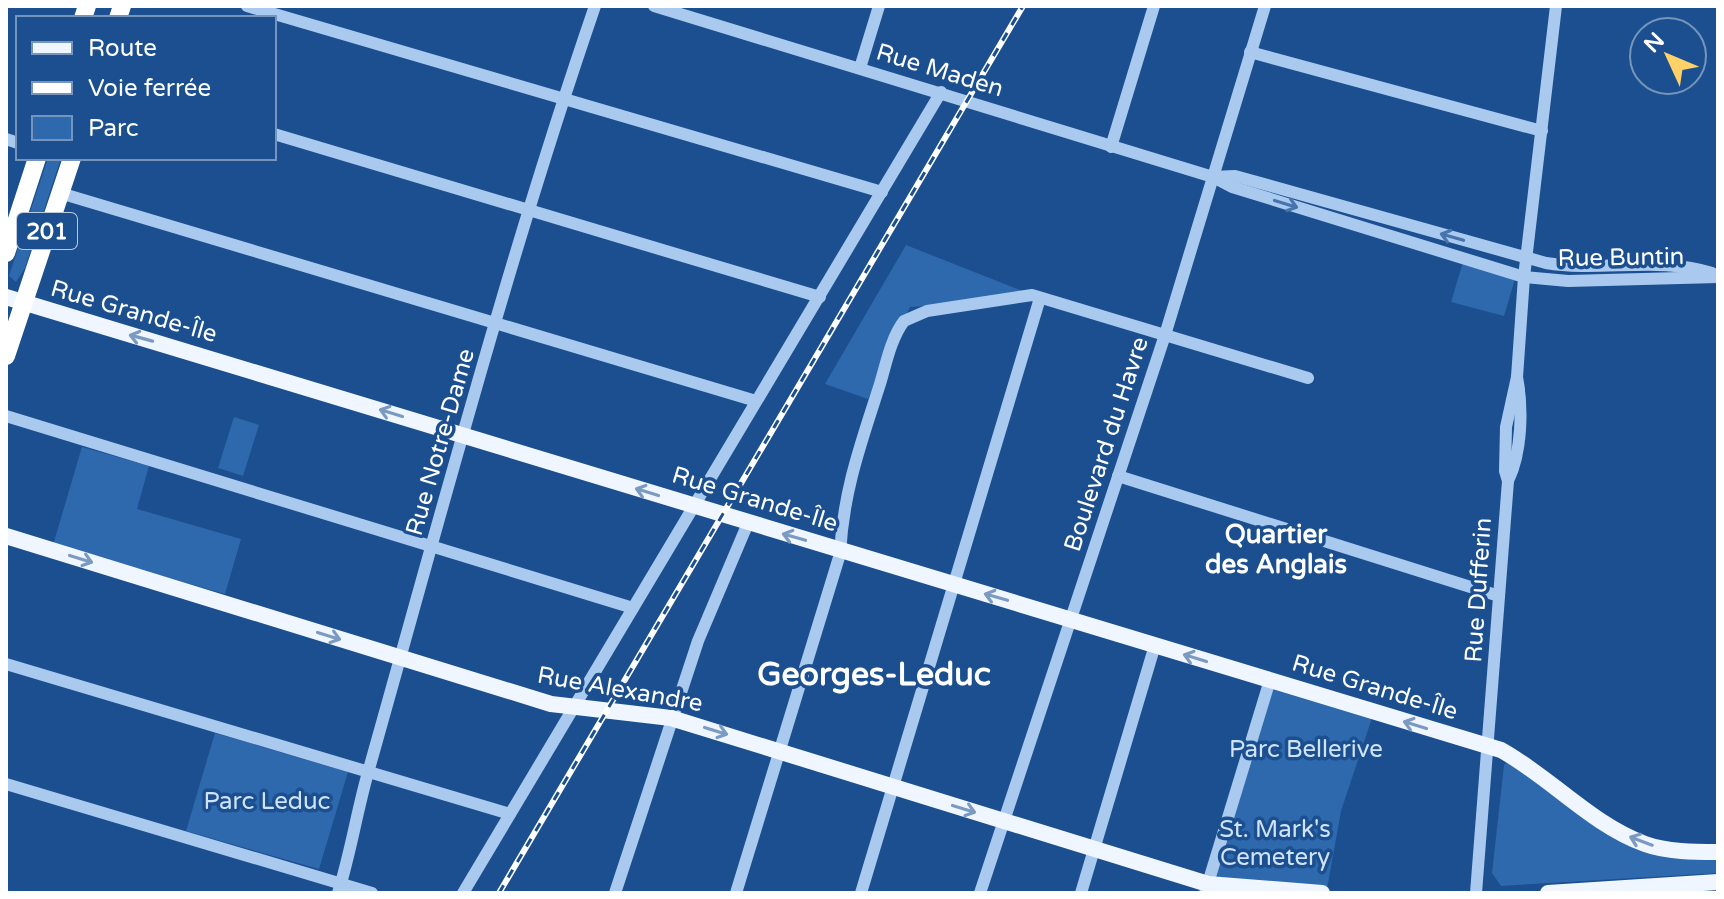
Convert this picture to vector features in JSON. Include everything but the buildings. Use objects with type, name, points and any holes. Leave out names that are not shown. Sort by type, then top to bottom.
[{"type":"highway","name":"201","points":[[6,253],[36,160]]},
{"type":"highway","name":"201","points":[[6,356],[15,301],[71,160]]},
{"type":"main road","name":"Rue Grande-Île","points":[[15,301],[220,360],[1489,748],[1528,765],[1630,838],[1653,846],[1718,852]]},
{"type":"main road","name":"Rue Alexandre","points":[[6,536],[574,709],[671,718],[1094,849],[1207,889],[1322,893]]},
{"type":"main road","points":[[1548,893],[1718,882]]},
{"type":"street","points":[[247,6],[882,192]]},
{"type":"street","name":"Rue Notre-Dame","points":[[340,888],[401,657],[564,97],[595,6]]},
{"type":"street","name":"Rue Maden","points":[[654,6],[941,92],[1213,177],[1232,187],[1524,277]]},
{"type":"street","points":[[860,68],[879,6]]},
{"type":"street","points":[[1111,147],[1154,6]]},
{"type":"street","name":"Boulevard du Havre","points":[[980,893],[1165,335],[1265,6]]},
{"type":"street","name":"Rue Dufferin","points":[[1476,893],[1508,481],[1514,466],[1518,428],[1520,395],[1517,377],[1524,277],[1542,131],[1552,7]]},
{"type":"street","points":[[1250,52],[1542,131]]},
{"type":"street","points":[[463,893],[941,92]]},
{"type":"street","points":[[276,135],[820,297]]},
{"type":"street","name":"Rue Maden","points":[[1213,177],[1235,176],[1527,258]]},
{"type":"street","points":[[60,193],[756,401]]},
{"type":"street","name":"Rue Buntin","points":[[1527,258],[1564,266],[1682,266],[1718,276]]},
{"type":"street","name":"Rue Buntin","points":[[1524,277],[1568,281],[1718,276]]},
{"type":"street","points":[[736,893],[840,550],[840,522],[852,468],[893,344],[904,321],[927,311],[1021,296],[1040,298],[1308,378]]},
{"type":"street","points":[[861,893],[1040,298]]},
{"type":"street","points":[[6,416],[633,608]]},
{"type":"street","points":[[1118,476],[1499,596]]},
{"type":"street","points":[[615,893],[698,641],[748,523]]},
{"type":"street","points":[[1081,893],[1155,645]]},
{"type":"street","points":[[6,664],[510,814]]},
{"type":"street","points":[[1207,889],[1270,680]]},
{"type":"street","points":[[6,784],[340,888],[372,893]]},
{"type":"green space","points":[[47,160],[60,160],[25,268],[16,282],[9,276]]},
{"type":"green space","points":[[906,245],[1040,298],[910,307],[868,399],[825,384]]},
{"type":"green space","points":[[1463,262],[1515,279],[1504,316],[1451,302]]},
{"type":"green space","points":[[234,417],[259,425],[243,476],[218,468]]},
{"type":"green space","points":[[82,447],[149,466],[137,509],[241,539],[225,594],[53,545]]},
{"type":"green space","points":[[1270,680],[1374,712],[1341,811],[1327,889],[1210,880]]},
{"type":"green space","name":"Parc Leduc","points":[[215,733],[348,772],[319,869],[186,831]]},
{"type":"green space","points":[[1508,761],[1622,837],[1718,856],[1718,873],[1501,886],[1492,873],[1504,765]]},
{"type":"railway","points":[[499,893],[1023,6]]},
{"type":"district","name":"Quartier des Anglais","points":[[1276,549]]},
{"type":"district","name":"Georges-Leduc","points":[[874,674]]},
{"type":"park label","name":"Parc Bellerive","points":[[1306,749]]},
{"type":"park label","name":"St. Mark's Cemetery","points":[[1275,843]]}]
